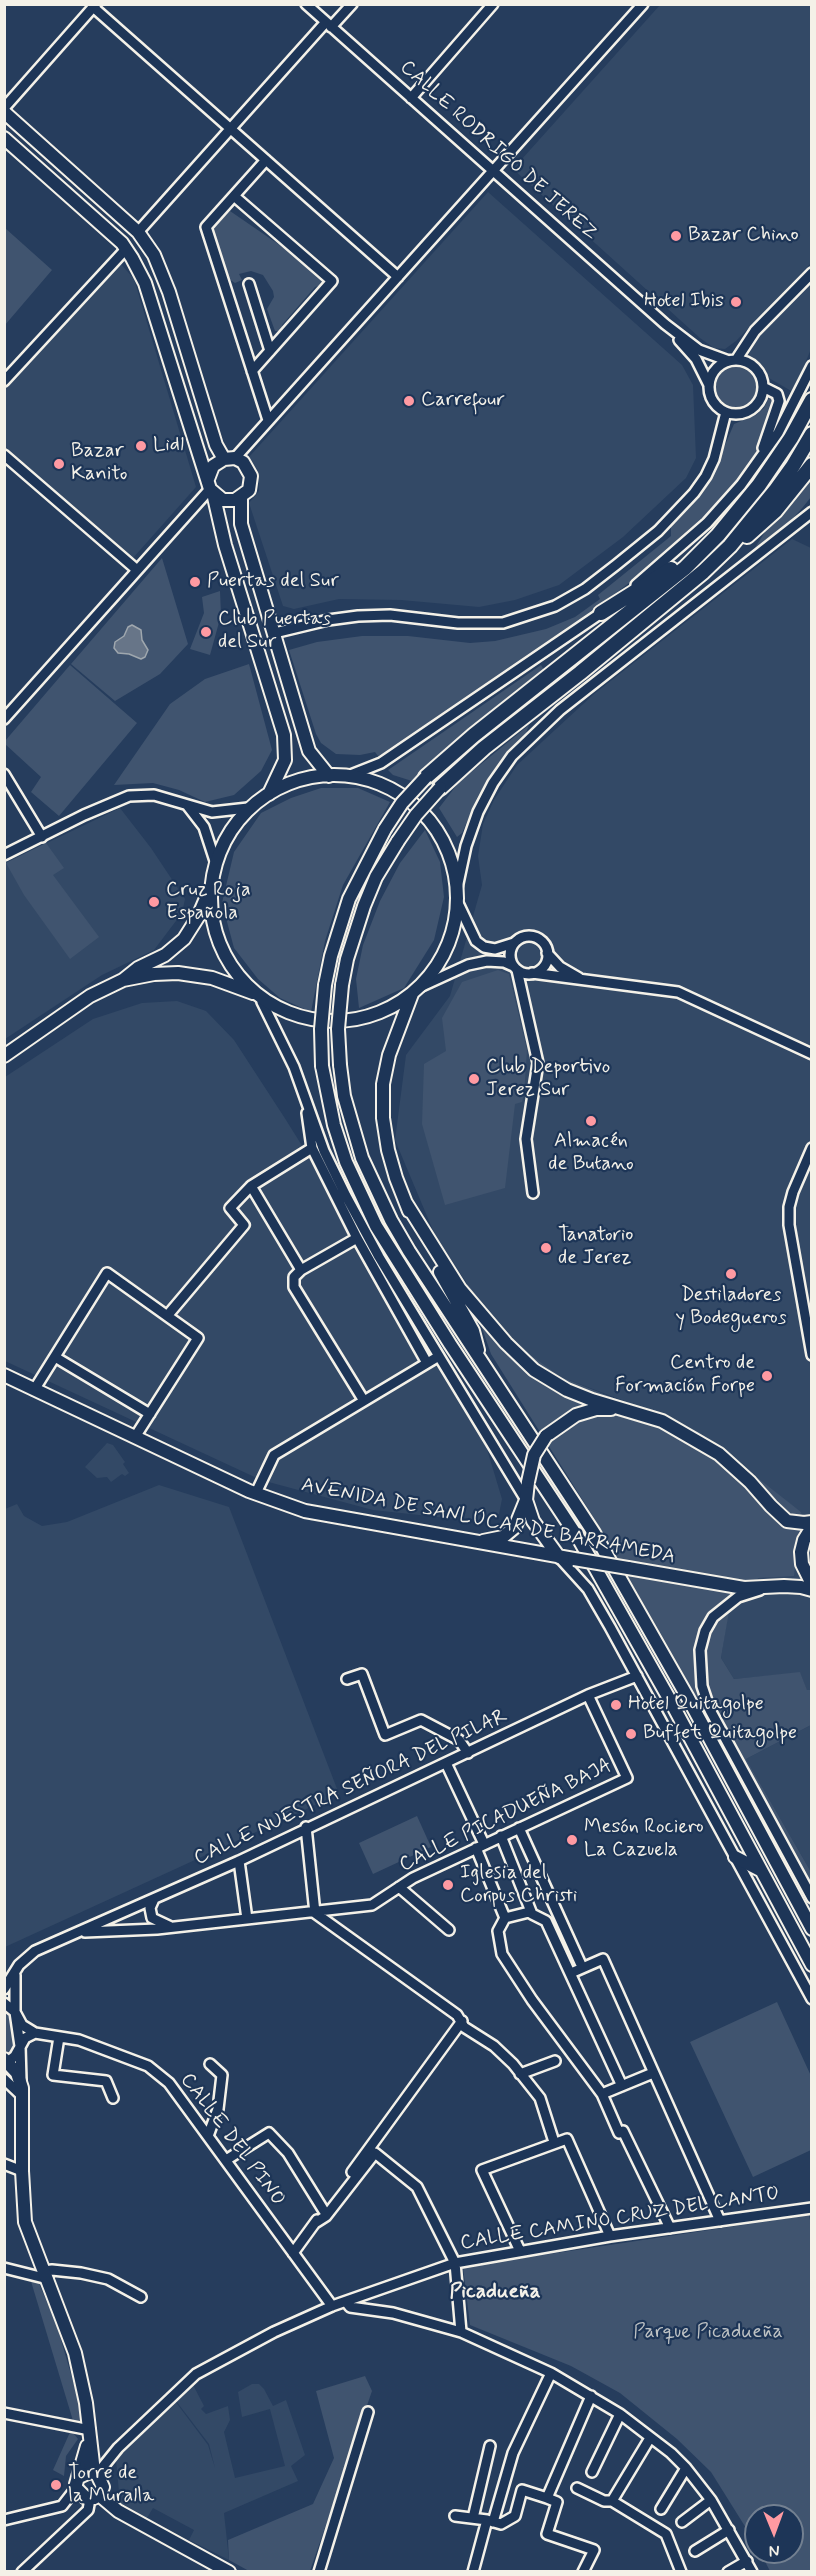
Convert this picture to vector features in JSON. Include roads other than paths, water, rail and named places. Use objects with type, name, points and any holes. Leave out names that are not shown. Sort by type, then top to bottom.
[{"type":"highway","points":[[426,777],[474,735],[662,587],[718,535],[776,462],[812,400]]},
{"type":"highway","points":[[440,788],[484,748],[671,600],[730,546],[775,491],[812,434]]},
{"type":"highway","points":[[730,546],[750,534],[775,511],[812,465]]},
{"type":"highway","points":[[601,614],[718,535]]},
{"type":"main road","points":[[4,110],[138,232],[154,255],[169,292],[216,445],[230,458],[249,468],[251,476],[249,490],[241,498],[223,500],[210,487]]},
{"type":"main road","points":[[4,138],[122,243],[145,283],[210,487],[225,545],[284,735],[285,760],[269,794]]},
{"type":"main road","points":[[210,487],[213,466],[230,458]]},
{"type":"main road","points":[[241,498],[241,524],[309,751],[329,776]]},
{"type":"main road","points":[[123,980],[154,974],[178,973],[212,978],[299,1016],[324,1021],[349,1020],[374,1014],[397,1004],[416,990],[440,961],[453,932],[457,895],[453,866],[445,845],[434,826],[417,807],[396,792],[373,782],[348,776],[329,776],[298,781],[269,794],[248,808],[231,830],[216,864],[212,886],[214,924],[228,960],[258,997]]},
{"type":"main road","points":[[426,777],[402,803],[385,828],[349,899],[331,956],[325,985],[321,1029],[322,1066],[334,1125],[346,1162],[366,1206],[396,1261],[580,1541],[638,1642],[812,1965]]},
{"type":"main road","points":[[440,788],[416,815],[376,877],[347,959],[338,1029],[340,1065],[350,1122],[375,1189],[409,1251],[604,1551],[687,1698],[812,1929]]},
{"type":"main road","points":[[4,1056],[90,996],[165,955],[184,939],[198,917],[212,886]]},
{"type":"main road","points":[[416,990],[389,1055],[383,1084],[383,1118],[388,1150],[396,1178],[418,1232],[473,1331],[479,1357]]},
{"type":"main road","points":[[406,1203],[460,1289],[506,1343],[534,1370],[567,1389],[662,1421],[719,1454],[750,1482],[782,1517],[795,1523],[812,1522]]},
{"type":"main road","name":"AVENIDA DE SANLÚCAR DE BARRAMEDA","points":[[4,1375],[256,1493],[305,1511],[476,1541],[484,1545],[736,1587],[793,1586],[812,1590]]},
{"type":"main road","points":[[476,1541],[494,1540],[510,1533],[515,1527],[526,1500],[534,1455],[546,1436],[576,1415],[596,1409],[621,1409]]},
{"type":"main road","points":[[526,1500],[533,1521],[559,1557]]},
{"type":"main road","points":[[812,1527],[804,1540],[801,1552],[802,1564],[812,1584]]},
{"type":"main road","points":[[735,1857],[761,1871]]},
{"type":"main road","points":[[6,2063],[16,2073],[22,2093],[22,2171],[25,2222],[75,2353],[90,2430],[91,2450],[96,2473],[103,2487],[95,2497]]},
{"type":"main road","points":[[90,2430],[86,2458],[77,2482],[81,2496],[95,2497],[229,2571]]},
{"type":"main road","points":[[77,2482],[86,2472],[96,2473]]},
{"type":"street","name":"CALLE RODRIGO DE JEREZ","points":[[306,4],[665,324],[699,350],[732,361]]},
{"type":"street","points":[[138,232],[329,24],[352,4]]},
{"type":"street","points":[[411,98],[493,4]]},
{"type":"street","points":[[230,458],[268,420],[494,172],[643,4]]},
{"type":"street","points":[[4,110],[94,6],[398,277]]},
{"type":"street","points":[[266,160],[206,226],[268,420]]},
{"type":"street","points":[[234,196],[332,281],[252,371]]},
{"type":"street","points":[[4,381],[126,249]]},
{"type":"street","points":[[732,361],[752,365],[762,379],[762,396],[752,409],[744,413],[726,412],[714,402],[709,386],[715,370],[732,361],[754,332],[812,273]]},
{"type":"street","points":[[249,284],[270,351]]},
{"type":"street","name":"CALLE RODRIGO DE JEREZ","points":[[665,324],[696,358],[709,386]]},
{"type":"street","points":[[348,776],[381,764],[601,614],[707,524],[741,485],[778,433],[812,366]]},
{"type":"street","points":[[758,462],[780,400],[777,394],[763,387]]},
{"type":"street","points":[[274,633],[328,620],[358,616],[390,615],[458,623],[503,622],[555,606],[585,589],[616,565],[657,531],[694,494],[714,459],[726,412]]},
{"type":"street","points":[[4,455],[137,570]]},
{"type":"street","points":[[4,719],[210,487]]},
{"type":"street","points":[[581,979],[560,967],[536,938],[524,937],[514,944],[495,949],[484,947],[476,941],[457,895],[466,846],[478,812],[493,783],[512,756],[560,710],[812,512]]},
{"type":"street","points":[[4,774],[42,837]]},
{"type":"street","points":[[4,855],[129,796],[154,795],[212,812],[248,808]]},
{"type":"street","points":[[187,805],[204,827],[216,864]]},
{"type":"street","points":[[514,944],[510,954],[520,985],[538,1063],[526,1139],[533,1193]]},
{"type":"street","points":[[520,985],[530,974],[544,965],[547,953]]},
{"type":"street","points":[[416,990],[468,965],[487,961],[504,962],[530,974],[678,992],[812,1054]]},
{"type":"street","points":[[258,997],[285,1045],[324,1150],[346,1196],[379,1257],[526,1500]]},
{"type":"street","points":[[304,1092],[312,1148],[357,1238],[427,1364]]},
{"type":"street","points":[[167,1316],[244,1225],[230,1208],[251,1186],[312,1148]]},
{"type":"street","points":[[812,1148],[793,1191],[789,1207],[789,1225],[812,1355]]},
{"type":"street","points":[[251,1186],[301,1269]]},
{"type":"street","points":[[357,1238],[301,1269],[294,1277],[294,1287],[364,1401]]},
{"type":"street","points":[[34,1390],[107,1273],[198,1338],[135,1437]]},
{"type":"street","points":[[256,1493],[274,1455],[439,1356]]},
{"type":"street","points":[[55,1357],[150,1413]]},
{"type":"street","points":[[559,1557],[588,1589],[812,2000]]},
{"type":"street","points":[[767,1588],[738,1598],[713,1617],[705,1631],[700,1650],[702,1686],[710,1710],[812,1899]]},
{"type":"street","points":[[347,1679],[362,1674],[385,1735],[421,1720],[459,1740],[468,1753]]},
{"type":"street","name":"CALLE NUESTRA SEÑORA DEL PILAR","points":[[79,1932],[239,1861],[306,1827],[588,1695],[637,1676]]},
{"type":"street","name":"CALLE PICADUEÑA BAJA","points":[[4,1989],[15,1975],[19,1965],[35,1951],[79,1932],[171,1927],[372,1905],[413,1878],[627,1778],[588,1695]]},
{"type":"street","points":[[446,1763],[480,1846],[504,1918],[498,1932],[502,1954],[532,2000],[602,2094],[619,2133],[623,2132],[670,2228]]},
{"type":"street","points":[[306,1827],[315,1912],[457,2014],[464,2027],[494,2046],[540,2098],[554,2142]]},
{"type":"street","points":[[519,1828],[582,1967]]},
{"type":"street","points":[[501,1836],[532,1914]]},
{"type":"street","points":[[239,1861],[248,1919]]},
{"type":"street","points":[[399,1887],[449,1930]]},
{"type":"street","points":[[154,1899],[150,1908],[152,1918],[171,1927]]},
{"type":"street","points":[[504,1918],[529,1912],[546,1921],[622,2086]]},
{"type":"street","points":[[571,1973],[603,1959],[720,2221]]},
{"type":"street","points":[[15,1975],[15,2012],[20,2046],[22,2093]]},
{"type":"street","points":[[4,2003],[15,2012],[22,2025],[35,2032]]},
{"type":"street","points":[[293,2253],[462,2021]]},
{"type":"street","points":[[6,2063],[25,2038],[35,2032]]},
{"type":"street","name":"CALLE DEL PINO","points":[[35,2032],[79,2040],[148,2066],[169,2083],[332,2306]]},
{"type":"street","points":[[58,2037],[53,2075],[106,2081],[113,2098]]},
{"type":"street","points":[[520,2074],[555,2061]]},
{"type":"street","points":[[208,2136],[218,2109],[222,2075],[210,2064]]},
{"type":"street","points":[[602,2094],[653,2073]]},
{"type":"street","points":[[4,2079],[22,2093]]},
{"type":"street","points":[[226,2160],[269,2133],[288,2153],[324,2211]]},
{"type":"street","points":[[520,2251],[482,2170],[567,2139],[610,2236]]},
{"type":"street","points":[[315,2223],[326,2216],[375,2152],[417,2187],[455,2263],[461,2332]]},
{"type":"street","points":[[4,2164],[22,2171]]},
{"type":"street","name":"CALLE CAMINO CRUZ DEL CANTO","points":[[96,2473],[196,2374],[274,2332],[332,2306],[455,2263],[610,2236],[812,2208]]},
{"type":"street","points":[[4,2268],[46,2275],[52,2270],[81,2273],[108,2279],[141,2297]]},
{"type":"street","points":[[346,2302],[350,2307],[393,2313],[461,2332],[550,2373],[620,2414],[671,2453],[686,2468],[711,2500],[744,2556]]},
{"type":"street","points":[[473,2571],[494,2522],[513,2453],[550,2373]]},
{"type":"street","points":[[548,2494],[591,2396]]},
{"type":"street","points":[[319,2571],[368,2412]]},
{"type":"street","points":[[4,2414],[90,2430]]},
{"type":"street","points":[[592,2472],[620,2414]]},
{"type":"street","points":[[612,2501],[650,2438]]},
{"type":"street","points":[[473,2518],[490,2445]]},
{"type":"street","points":[[91,2450],[99,2461],[105,2462]]},
{"type":"street","points":[[661,2509],[686,2468]]},
{"type":"street","points":[[4,2520],[62,2506],[77,2482]]},
{"type":"street","points":[[577,2488],[604,2501],[612,2501],[666,2534],[681,2571]]},
{"type":"street","points":[[455,2516],[494,2522],[515,2516],[522,2490],[548,2494],[557,2502],[547,2534],[594,2550],[583,2571]]},
{"type":"street","points":[[22,2571],[88,2510],[95,2497]]},
{"type":"street","points":[[682,2522],[711,2500]]},
{"type":"street","points":[[695,2551],[729,2530]]},
{"type":"street","points":[[728,2571],[744,2563]]},
{"type":"place","name":"Bazar Chino","points":[[676,236]]},
{"type":"place","name":"Hotel Ibis","points":[[736,302]]},
{"type":"place","name":"Carrefour","points":[[409,401]]},
{"type":"place","name":"Lidl","points":[[141,446]]},
{"type":"place","name":"Bazar Kanito","points":[[59,464]]},
{"type":"place","name":"Puertas del Sur","points":[[195,582]]},
{"type":"place","name":"Club Puertas del Sur","points":[[206,632]]},
{"type":"place","name":"Cruz Roja Española","points":[[154,902]]},
{"type":"place","name":"Club Deportivo Jerez Sur","points":[[474,1079]]},
{"type":"place","name":"Almacén de Butano","points":[[591,1121]]},
{"type":"place","name":"Tanatorio de Jerez","points":[[546,1248]]},
{"type":"place","name":"Destiladores y Bodegueros","points":[[731,1274]]},
{"type":"place","name":"Centro de Formación Forpe","points":[[767,1376]]},
{"type":"place","name":"Hotel Quitagolpe","points":[[616,1705]]},
{"type":"place","name":"Buffet Quitagolpe","points":[[631,1734]]},
{"type":"place","name":"Mesón Rociero La Cazuela","points":[[572,1840]]},
{"type":"place","name":"Iglesia del Corpus Christi","points":[[448,1885]]},
{"type":"place","name":"Torre de la Muralla","points":[[56,2485]]},
{"type":"district","name":"Picadueña","points":[[495,2293]]},
{"type":"park label","name":"Parque Picadueña","points":[[708,2333]]}]
